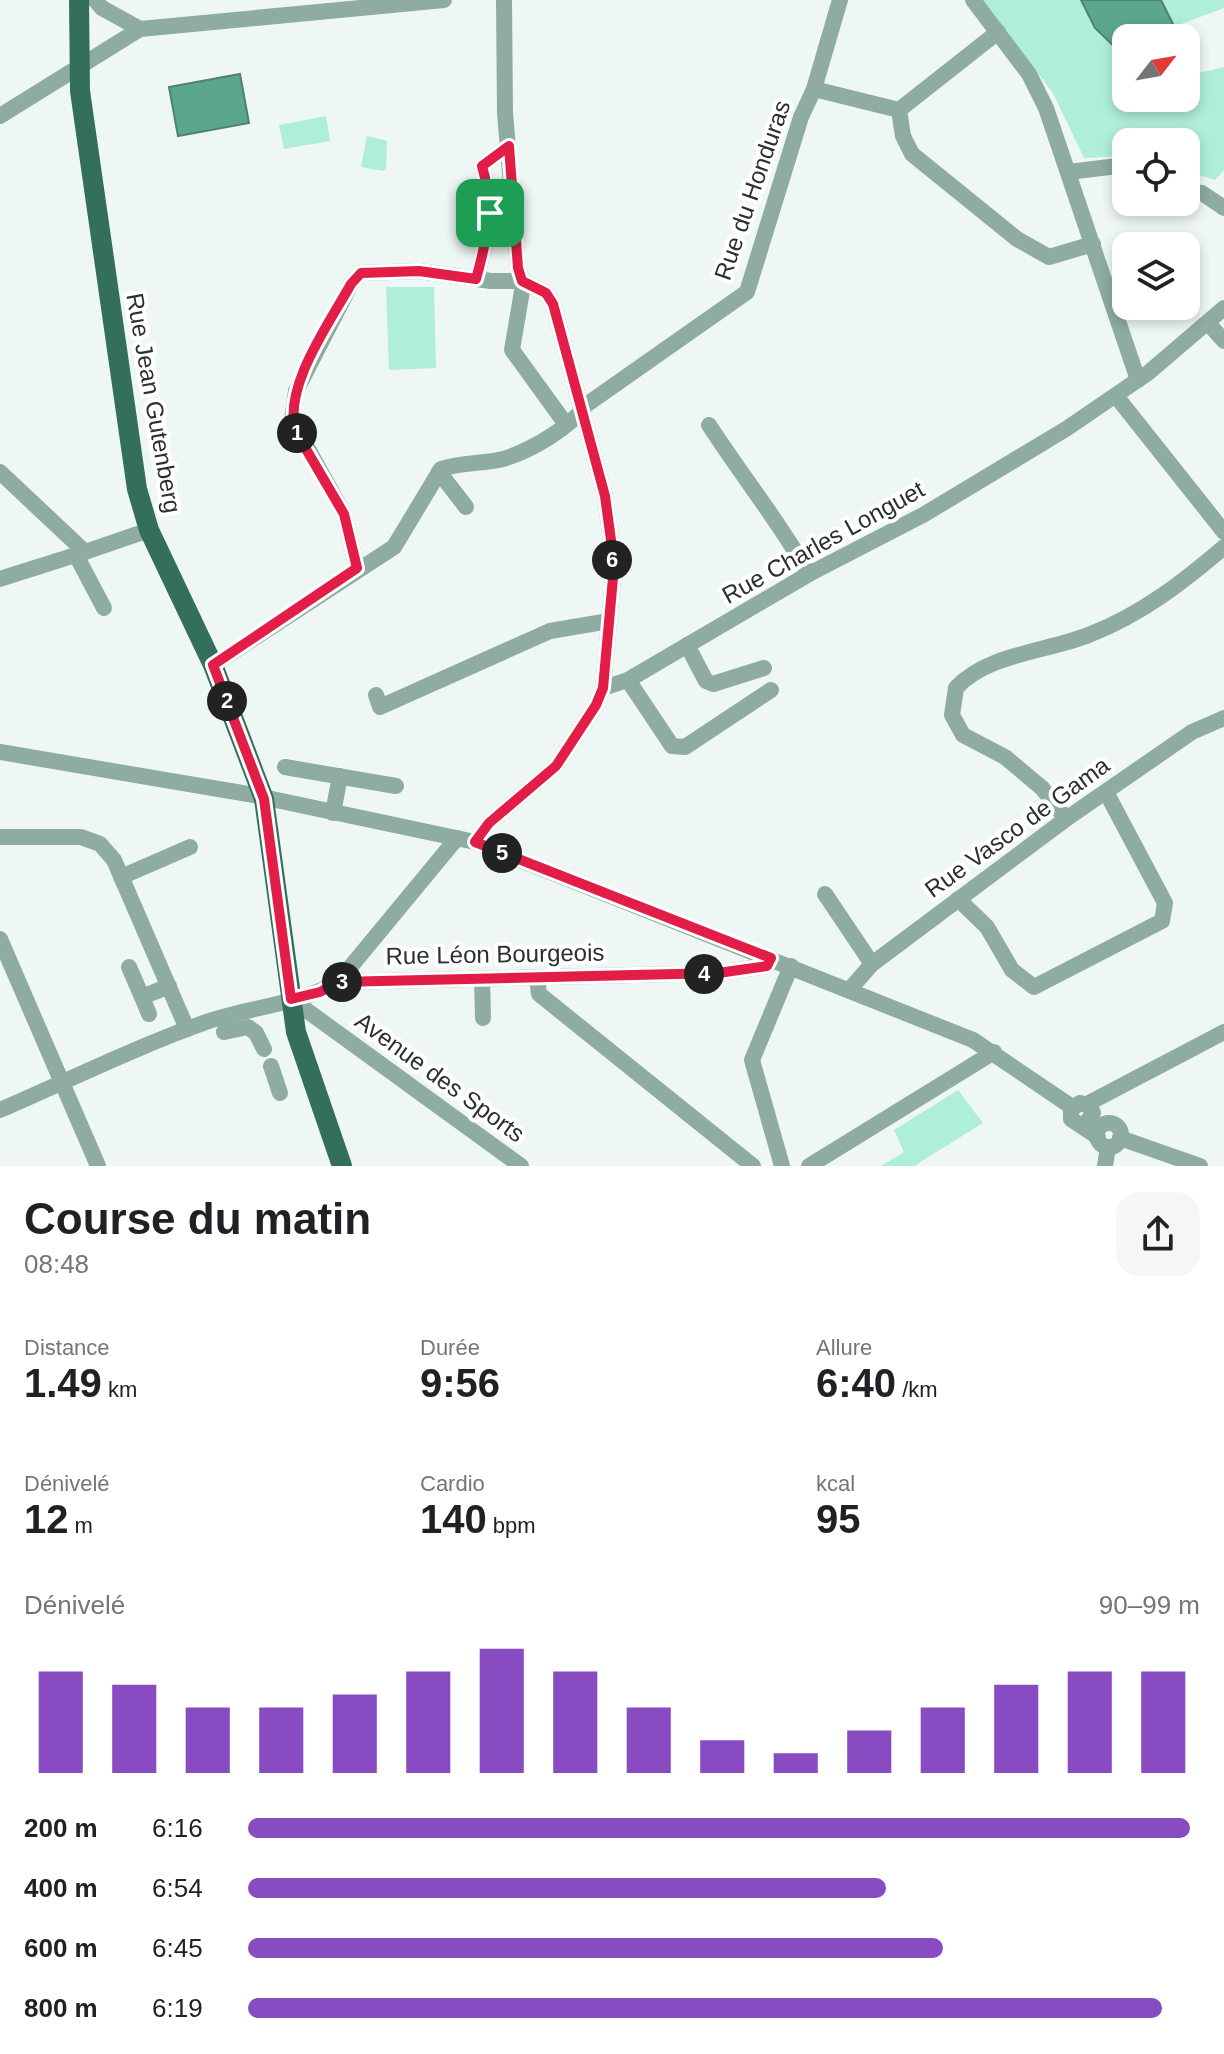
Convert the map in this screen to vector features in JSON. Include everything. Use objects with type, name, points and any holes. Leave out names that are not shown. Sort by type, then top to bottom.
[{"type":"main road","name":"Rue Jean Gutenberg","points":[[79,0],[80,91],[137,489],[149,530],[213,665],[264,799],[297,1039],[342,1166]]},
{"type":"street","points":[[95,0],[102,8],[140,29]]},
{"type":"street","points":[[0,116],[140,29],[444,0]]},
{"type":"street","points":[[504,0],[505,113],[517,258],[524,283],[512,350],[565,423]]},
{"type":"street","points":[[814,89],[840,0]]},
{"type":"street","points":[[973,0],[1029,74],[1046,108],[1138,380]]},
{"type":"street","points":[[998,32],[899,110],[903,136],[912,154],[1017,239],[1049,257],[1093,244]]},
{"type":"street","name":"Rue du Honduras","points":[[439,472],[455,464],[500,459],[521,452],[747,292],[801,117],[814,89],[899,110]]},
{"type":"street","points":[[476,279],[490,213],[489,191],[482,166],[509,146]]},
{"type":"street","points":[[1068,172],[1112,167]]},
{"type":"street","points":[[1200,193],[1224,208]]},
{"type":"street","points":[[357,568],[344,514],[292,420],[296,391],[351,284],[361,273],[419,271],[524,283],[546,293],[553,304],[605,496],[611,540],[603,688],[556,766],[489,823],[475,842]]},
{"type":"street","name":"Rue Charles Longuet","points":[[603,688],[628,680],[809,574],[923,515],[1116,396],[1224,308]]},
{"type":"street","points":[[1208,323],[1224,341]]},
{"type":"street","points":[[1116,396],[1123,409],[1155,443],[1224,532]]},
{"type":"street","points":[[709,425],[737,468],[777,518],[809,574]]},
{"type":"street","points":[[0,472],[81,553],[104,608]]},
{"type":"street","points":[[213,665],[357,568],[394,547],[416,517],[429,484],[439,472],[466,507]]},
{"type":"street","points":[[0,579],[149,530]]},
{"type":"street","points":[[1066,819],[1042,788],[1005,757],[963,735],[952,715],[956,688],[980,668],[1091,634],[1141,610],[1183,583],[1224,547]]},
{"type":"street","points":[[376,695],[380,707],[550,631],[609,621]]},
{"type":"street","points":[[687,645],[706,681],[713,684],[764,668]]},
{"type":"street","points":[[628,680],[672,746],[685,747],[771,690]]},
{"type":"street","name":"Rue Vasco de Gama","points":[[850,989],[872,964],[1066,819],[1192,732],[1224,718]]},
{"type":"street","points":[[0,752],[264,799],[475,842],[850,989],[994,1052],[1096,1124],[1195,1165]]},
{"type":"street","points":[[285,767],[396,786]]},
{"type":"street","points":[[333,813],[340,776]]},
{"type":"street","points":[[958,899],[987,927],[1012,970],[1034,987],[1162,921],[1165,903],[1106,792]]},
{"type":"street","points":[[0,837],[81,837],[100,844],[121,877],[187,1029]]},
{"type":"street","points":[[338,982],[457,838]]},
{"type":"street","points":[[121,877],[190,847]]},
{"type":"street","points":[[825,894],[872,964]]},
{"type":"street","points":[[0,939],[98,1166]]},
{"type":"street","name":"Rue Léon Bourgeois","points":[[0,1110],[187,1029],[320,992],[338,982],[750,971],[767,966],[771,958]]},
{"type":"street","points":[[782,1166],[752,1060],[791,966]]},
{"type":"street","points":[[129,967],[149,1014]]},
{"type":"street","points":[[537,978],[539,994],[753,1166]]},
{"type":"street","points":[[482,979],[483,1018]]},
{"type":"street","points":[[142,997],[169,986]]},
{"type":"street","name":"Avenue des Sports","points":[[291,999],[521,1166]]},
{"type":"street","points":[[224,1032],[248,1027],[256,1033],[264,1049]]},
{"type":"street","points":[[1096,1124],[1224,1032]]},
{"type":"street","points":[[809,1166],[994,1052]]},
{"type":"street","points":[[271,1066],[280,1093]]},
{"type":"street","points":[[1096,1124],[1105,1166]]},
{"type":"shaded area","points":[[982,0],[1081,0],[1095,28],[1112,44],[1112,112],[1200,112],[1200,73],[1224,67],[1224,170],[1215,180],[1200,175],[1200,128],[1112,128],[1112,157],[1084,158],[1053,93]]},
{"type":"shaded area","points":[[1081,0],[1161,0],[1173,24],[1112,24],[1112,44],[1095,28]]},
{"type":"shaded area","points":[[1161,0],[1224,0],[1224,8],[1181,24],[1172,24]]},
{"type":"shaded area","points":[[240,74],[249,123],[178,136],[169,87]]},
{"type":"shaded area","points":[[326,116],[330,141],[284,149],[279,125]]},
{"type":"shaded area","points":[[367,136],[387,141],[386,168],[383,171],[361,167]]},
{"type":"shaded area","points":[[386,287],[434,287],[436,368],[389,370]]},
{"type":"shaded area","points":[[958,1090],[983,1123],[914,1166],[881,1166],[904,1152],[894,1130]]},
{"type":"route","points":[[509,146],[518,268],[522,281],[546,293],[553,304],[605,496],[613,578],[603,688],[596,705],[556,766],[489,823],[475,842],[771,958],[767,966],[750,971],[718,973],[338,982],[320,992],[291,999],[264,799],[213,665],[357,568],[344,514],[292,420],[296,391],[351,284],[361,273],[419,271],[476,279],[485,249],[490,213],[489,191],[482,166],[509,146]]}]
